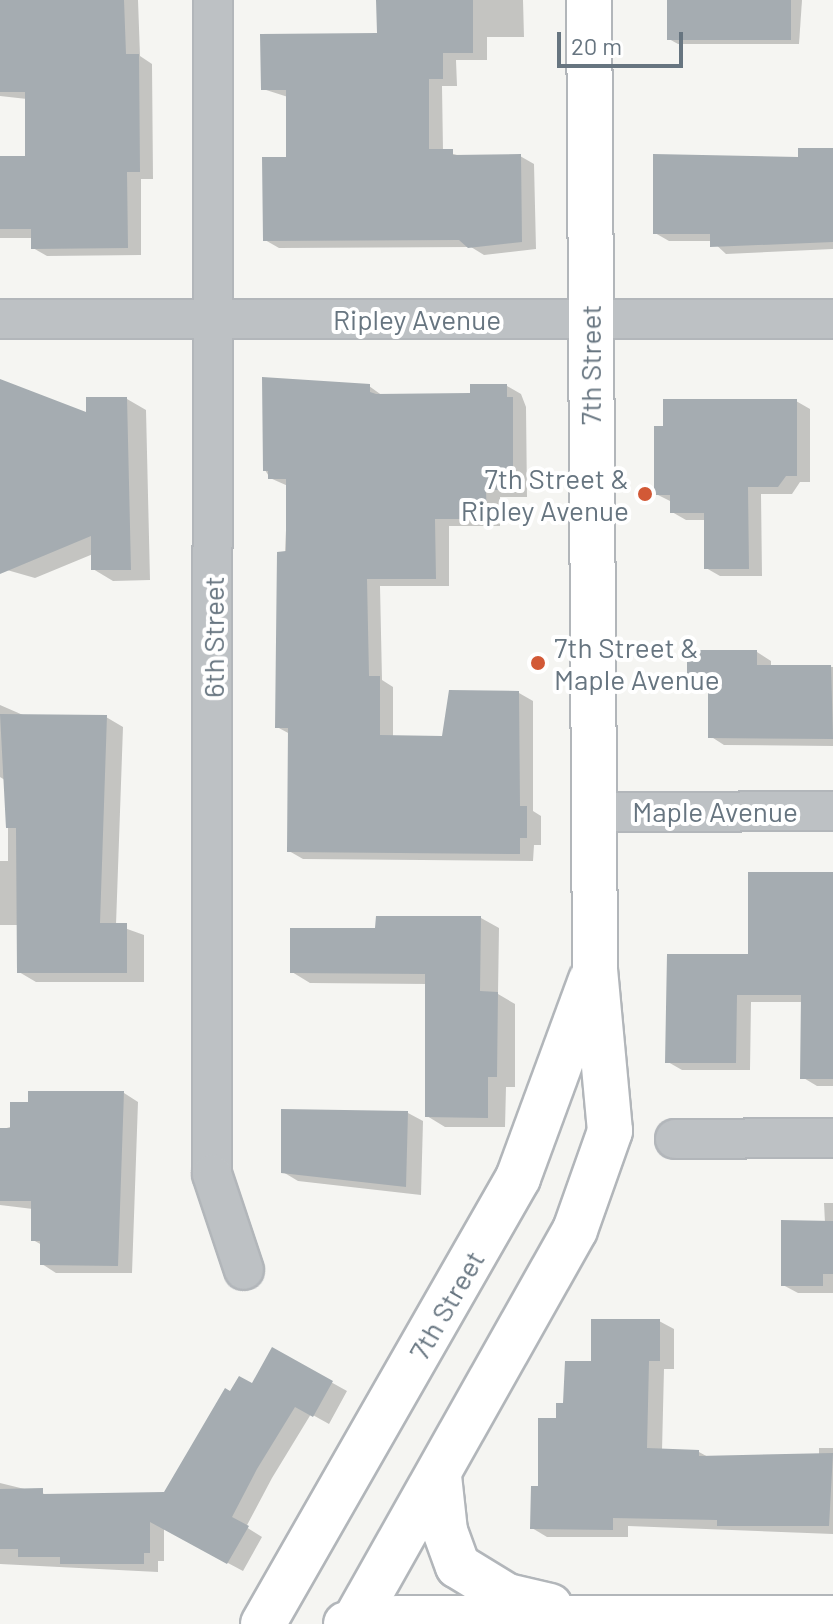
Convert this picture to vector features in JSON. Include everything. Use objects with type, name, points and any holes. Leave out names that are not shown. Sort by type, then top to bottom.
[{"type":"street","name":"6th Street","points":[[213,0],[212,1174],[244,1270]]},
{"type":"street","name":"7th Street","points":[[351,1622],[439,1476],[575,1230],[610,1131],[595,970],[598,812],[590,319],[589,0]]},
{"type":"street","name":"Ripley Avenue","points":[[0,319],[833,319]]},
{"type":"street","name":"Maple Avenue","points":[[598,812],[833,811]]},
{"type":"street","name":"7th Street","points":[[263,1624],[518,1178],[595,970]]},
{"type":"street","points":[[675,1139],[833,1138]]},
{"type":"street","points":[[439,1476],[445,1531],[458,1566],[507,1596],[599,1618]]},
{"type":"street","points":[[351,1622],[833,1618]]},
{"type":"building","points":[[0,0],[124,0],[126,54],[139,54],[140,172],[127,172],[128,248],[31,249],[31,229],[0,229],[0,156],[25,156],[25,92],[0,92]]},
{"type":"building","points":[[376,0],[473,0],[473,53],[443,53],[443,79],[429,79],[429,149],[453,149],[453,155],[521,154],[522,242],[468,248],[459,240],[263,241],[262,157],[286,157],[286,90],[261,90],[260,34],[377,33]]},
{"type":"building","points":[[667,0],[791,0],[791,40],[667,40]]},
{"type":"building","points":[[798,148],[833,148],[833,242],[710,247],[710,234],[653,234],[653,154],[798,157]]},
{"type":"building","points":[[262,377],[370,384],[370,392],[376,394],[470,393],[470,384],[507,384],[507,397],[513,397],[513,490],[486,490],[487,519],[435,519],[436,579],[367,579],[369,676],[380,676],[380,735],[442,736],[449,690],[519,691],[520,806],[527,806],[527,838],[520,838],[520,854],[287,852],[288,728],[275,728],[277,552],[286,551],[286,479],[268,479],[268,471],[263,471]]},
{"type":"building","points":[[0,379],[86,412],[86,397],[127,397],[131,570],[91,570],[91,536],[0,574]]},
{"type":"building","points":[[663,399],[797,399],[797,476],[786,476],[778,487],[748,487],[749,569],[704,569],[704,513],[670,513],[670,495],[654,495],[654,426],[663,426]]},
{"type":"building","points":[[687,650],[757,650],[757,665],[831,665],[833,739],[708,738],[708,683],[687,683]]},
{"type":"building","points":[[0,714],[107,715],[100,923],[127,923],[127,973],[17,973],[16,828],[6,828]]},
{"type":"building","points":[[748,872],[833,872],[833,1079],[800,1079],[801,995],[737,995],[736,1063],[665,1063],[667,954],[748,954]]},
{"type":"building","points":[[376,916],[481,916],[480,991],[498,992],[497,1077],[488,1077],[488,1118],[425,1117],[425,974],[290,973],[290,928],[375,928]]},
{"type":"building","points":[[28,1091],[124,1091],[118,1266],[40,1265],[40,1241],[31,1241],[31,1201],[0,1201],[0,1128],[10,1128],[10,1102],[28,1102]]},
{"type":"building","points":[[281,1109],[408,1111],[406,1187],[281,1173]]},
{"type":"building","points":[[781,1220],[833,1221],[833,1274],[823,1274],[823,1286],[781,1286]]},
{"type":"building","points":[[591,1319],[660,1319],[660,1361],[649,1361],[647,1448],[699,1450],[699,1456],[833,1453],[829,1526],[717,1526],[717,1520],[613,1518],[613,1530],[530,1529],[531,1486],[538,1486],[538,1418],[556,1418],[556,1403],[563,1403],[565,1361],[591,1361]]},
{"type":"building","points":[[272,1347],[333,1381],[313,1417],[295,1407],[257,1469],[232,1517],[249,1526],[227,1564],[150,1522],[150,1553],[144,1553],[144,1564],[60,1564],[60,1557],[18,1557],[18,1549],[0,1549],[0,1489],[43,1488],[43,1494],[164,1492],[225,1388],[230,1391],[239,1376],[252,1383]]},
{"type":"place","name":"7th Street & Ripley Avenue","points":[[645,494]]},
{"type":"place","name":"7th Street & Maple Avenue","points":[[538,663]]}]
